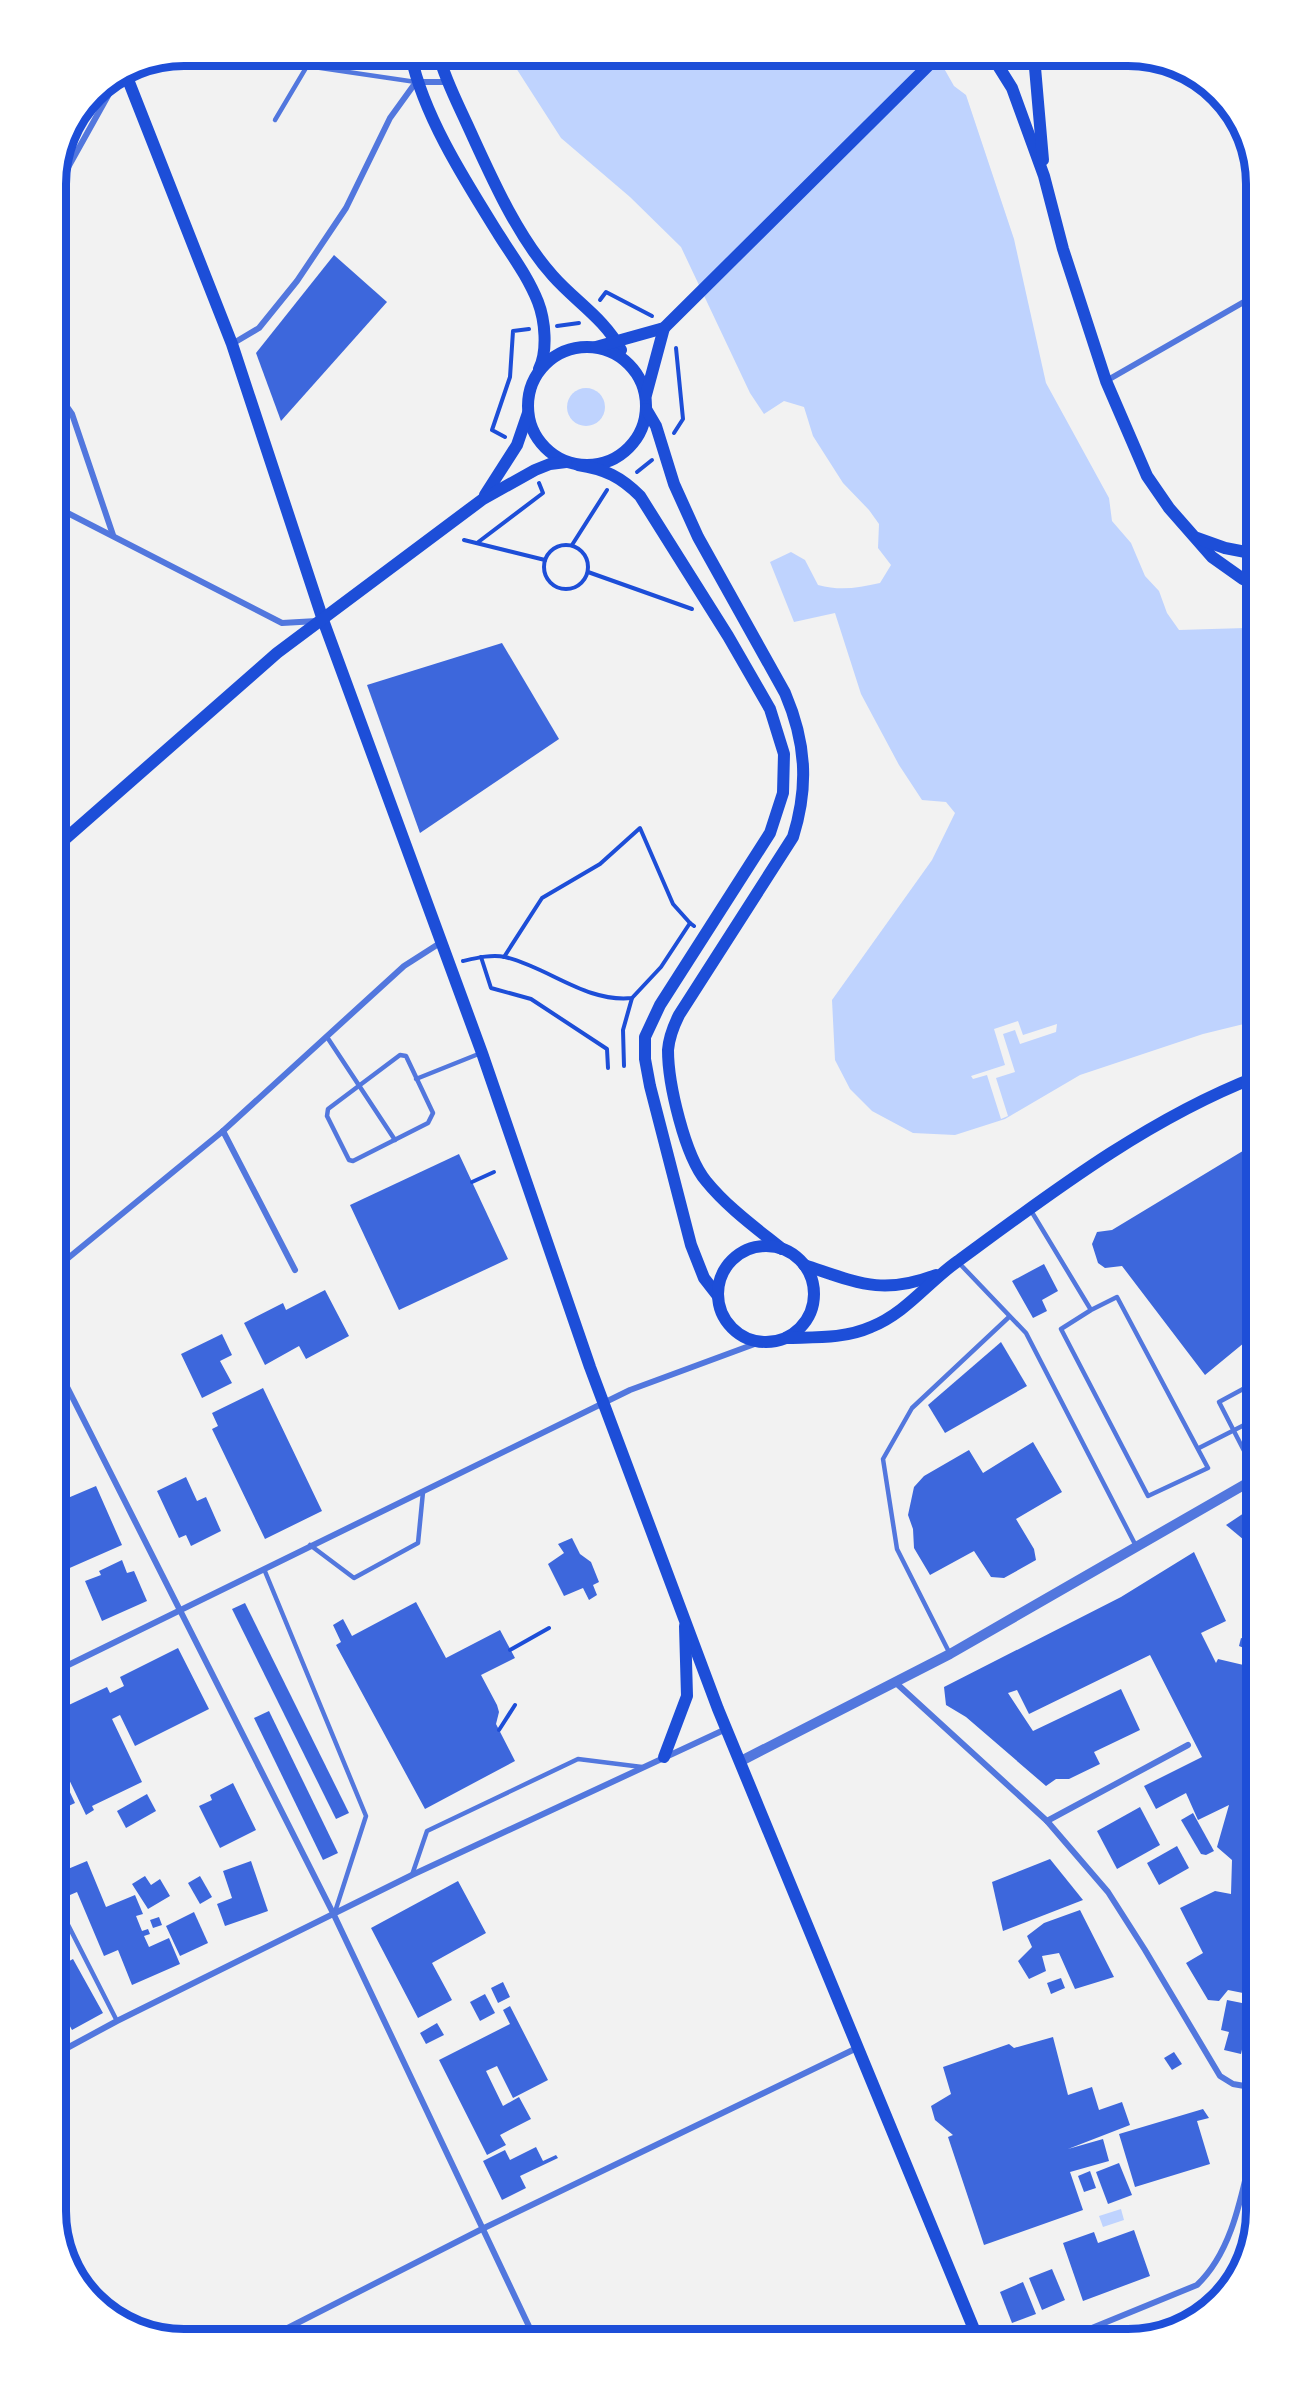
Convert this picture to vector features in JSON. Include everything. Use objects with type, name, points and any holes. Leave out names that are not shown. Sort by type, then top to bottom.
[{"type":"main road","points":[[413,66],[416,82],[467,182],[529,280],[539,305],[543,327],[543,361],[532,383],[528,412],[517,445],[483,499]]},
{"type":"main road","points":[[442,66],[489,171],[531,246],[552,276],[590,312],[618,343],[637,374],[674,484],[698,537],[785,693],[796,723],[804,761],[800,813],[793,837],[672,1029],[668,1051],[683,1131],[696,1166],[714,1190],[804,1265],[872,1286],[892,1287],[915,1283],[942,1272]]},
{"type":"main road","points":[[532,383],[553,357],[568,350],[618,343],[664,328],[928,66]]},
{"type":"main road","points":[[998,66],[1012,88],[1044,176],[1063,249],[1106,381],[1147,476],[1169,508],[1212,557],[1227,570],[1246,580]]},
{"type":"main road","points":[[1035,66],[1044,176]]},
{"type":"main road","points":[[128,80],[232,344],[323,620],[482,1053],[604,1403],[726,1730],[741,1761],[974,2329]]},
{"type":"main road","points":[[66,838],[277,653],[483,499],[550,464],[606,462],[630,447],[644,423],[646,404],[664,328]]},
{"type":"main road","points":[[596,347],[613,353],[629,364]]},
{"type":"main road","points":[[528,412],[532,428],[540,442],[552,454],[572,464],[601,468],[625,480],[653,515],[728,636],[770,710],[784,754],[783,794],[770,833],[660,1005],[648,1028],[645,1046],[652,1097],[691,1245],[704,1278],[718,1296]]},
{"type":"main road","points":[[1196,537],[1225,548],[1246,552]]},
{"type":"main road","points":[[782,1249],[766,1246],[751,1248],[737,1256],[726,1267],[720,1281],[718,1296],[720,1310],[736,1332],[760,1342],[853,1334],[873,1327],[894,1317],[942,1272],[1030,1209],[1165,1120],[1208,1096],[1246,1081]]},
{"type":"main road","points":[[786,1338],[798,1330],[812,1305],[810,1277],[804,1265]]},
{"type":"main road","points":[[664,1757],[687,1696],[684,1613]]},
{"type":"street","points":[[232,344],[258,328],[297,281],[346,208],[390,118],[416,82],[448,82]]},
{"type":"street","points":[[67,169],[110,92]]},
{"type":"street","points":[[1106,381],[1246,301]]},
{"type":"street","points":[[66,405],[72,414],[113,535]]},
{"type":"street","points":[[66,512],[282,623],[323,620]]},
{"type":"street","points":[[66,1260],[223,1131],[404,966],[440,943]]},
{"type":"street","points":[[223,1131],[295,1270]]},
{"type":"street","points":[[66,1666],[180,1608],[630,1390],[760,1342]]},
{"type":"street","points":[[66,1385],[334,1915],[530,2329]]},
{"type":"street","points":[[741,1761],[950,1654],[1137,1548],[1246,1483]]},
{"type":"street","points":[[896,1683],[1047,1821],[1108,1892],[1146,1950],[1220,2076],[1233,2084],[1246,2086]]},
{"type":"street","points":[[66,2049],[412,1875],[726,1730]]},
{"type":"street","points":[[1047,1821],[1188,1745]]},
{"type":"street","points":[[286,2329],[482,2229],[859,2047]]},
{"type":"street","points":[[1091,2329],[1197,2284],[1211,2271],[1231,2230],[1246,2175]]},
{"type":"lane","points":[[275,120],[307,66],[416,82]]},
{"type":"lane","points":[[327,1037],[395,1140]]},
{"type":"lane","points":[[416,1079],[482,1053]]},
{"type":"lane","points":[[400,1055],[406,1056],[416,1079],[433,1113],[432,1119],[353,1161],[345,1157],[327,1112],[400,1055]]},
{"type":"lane","points":[[1030,1209],[1091,1310]]},
{"type":"lane","points":[[957,1261],[1026,1334],[1137,1548]]},
{"type":"lane","points":[[1117,1297],[1208,1468],[1148,1496],[1061,1329],[1091,1310],[1117,1297]]},
{"type":"lane","points":[[950,1654],[897,1549],[883,1460],[912,1408],[1010,1317]]},
{"type":"lane","points":[[1246,1388],[1219,1402],[1246,1455]]},
{"type":"lane","points":[[1199,1448],[1246,1424]]},
{"type":"lane","points":[[310,1545],[354,1578],[418,1543],[423,1492]]},
{"type":"lane","points":[[264,1569],[366,1816],[334,1915]]},
{"type":"lane","points":[[412,1875],[427,1831],[578,1759],[645,1768]]},
{"type":"lane","points":[[66,1921],[117,2021]]},
{"type":"path","points":[[517,445],[492,429],[510,377],[513,331],[577,325],[606,292],[647,312],[664,328],[675,344],[683,419],[663,450],[625,480],[608,490],[572,545]]},
{"type":"path","points":[[477,543],[543,493],[535,470]]},
{"type":"path","points":[[464,540],[545,560]]},
{"type":"path","points":[[572,545],[586,556],[588,572],[578,586],[561,588],[547,577],[545,560],[557,546],[572,545]]},
{"type":"path","points":[[588,572],[694,610]]},
{"type":"path","points":[[504,957],[542,898],[600,864],[640,828],[673,904],[690,923],[706,934]]},
{"type":"path","points":[[624,1066],[623,1030],[632,998],[661,968],[690,923]]},
{"type":"path","points":[[448,964],[481,957],[504,957],[593,993],[623,999],[632,998]]},
{"type":"path","points":[[481,957],[491,988],[531,999],[607,1049],[608,1068]]},
{"type":"path","points":[[472,1182],[494,1172]]},
{"type":"path","points":[[510,1650],[549,1628]]},
{"type":"path","points":[[499,1730],[515,1705]]},
{"type":"water","points":[[516,66],[943,66],[954,86],[966,95],[1014,239],[1046,383],[1109,498],[1112,521],[1131,543],[1145,576],[1159,591],[1167,613],[1179,630],[1246,628],[1246,1023],[1203,1034],[1080,1075],[1005,1119],[955,1135],[913,1133],[872,1111],[850,1089],[835,1060],[832,1000],[932,860],[955,813],[946,802],[922,800],[899,765],[861,694],[835,613],[794,622],[770,562],[791,552],[805,560],[818,585],[826,587],[849,588],[880,583],[891,565],[878,548],[879,524],[843,483],[813,436],[804,407],[784,401],[764,414],[750,393],[681,247],[630,197],[561,138]]},
{"type":"water","points":[[586,388],[600,393],[605,407],[600,421],[586,426],[572,421],[567,407],[572,393]]},
{"type":"water","points":[[1121,2209],[1124,2220],[1103,2227],[1099,2216]]},
{"type":"pier","points":[[1018,1021],[1023,1035],[1057,1024],[1056,1032],[1020,1044],[1015,1030],[1003,1034],[1015,1072],[996,1078],[1008,1116],[1001,1119],[987,1075],[973,1079],[971,1076],[1005,1065],[994,1029]]},
{"type":"building","points":[[334,255],[387,302],[281,421],[256,353]]},
{"type":"building","points":[[502,643],[559,739],[420,833],[367,685]]},
{"type":"building","points":[[1246,1149],[1246,1341],[1205,1375],[1122,1266],[1105,1268],[1098,1263],[1092,1244],[1097,1232],[1112,1230]]},
{"type":"building","points":[[459,1154],[508,1259],[399,1310],[350,1205]]},
{"type":"building","points":[[1044,1264],[1058,1291],[1042,1300],[1047,1311],[1033,1318],[1012,1281]]},
{"type":"building","points":[[325,1290],[349,1336],[306,1359],[299,1346],[265,1365],[244,1323],[283,1303],[286,1310]]},
{"type":"building","points":[[222,1334],[232,1355],[220,1361],[232,1383],[202,1398],[181,1354]]},
{"type":"building","points":[[1001,1342],[1027,1386],[945,1433],[928,1405]]},
{"type":"building","points":[[263,1388],[322,1511],[265,1539],[212,1429],[218,1426],[212,1413]]},
{"type":"building","points":[[1033,1442],[1062,1492],[1016,1519],[1034,1549],[1036,1560],[1004,1578],[991,1577],[974,1551],[930,1575],[914,1548],[913,1529],[908,1515],[914,1487],[924,1476],[969,1450],[983,1473]]},
{"type":"building","points":[[186,1477],[197,1501],[206,1497],[221,1531],[191,1546],[186,1535],[179,1538],[157,1491]]},
{"type":"building","points":[[96,1486],[122,1545],[66,1570],[66,1499]]},
{"type":"building","points":[[1246,1512],[1246,1542],[1226,1525]]},
{"type":"building","points":[[572,1538],[580,1554],[591,1562],[599,1582],[593,1585],[597,1595],[589,1600],[583,1588],[564,1596],[548,1564],[564,1553],[558,1544]]},
{"type":"building","points":[[1194,1552],[1226,1621],[1201,1633],[1216,1663],[1218,1659],[1246,1666],[1246,1994],[1228,1990],[1219,2001],[1208,2000],[1186,1963],[1203,1953],[1180,1908],[1215,1891],[1231,1894],[1232,1860],[1217,1847],[1229,1805],[1198,1820],[1186,1793],[1156,1809],[1144,1786],[1202,1757],[1150,1655],[1029,1714],[1017,1690],[1008,1693],[1033,1731],[1121,1689],[1140,1730],[1094,1752],[1100,1764],[1069,1779],[1056,1779],[1046,1786],[966,1717],[946,1705],[944,1687],[1121,1597]]},
{"type":"building","points":[[122,1560],[127,1573],[134,1571],[147,1601],[102,1621],[85,1581],[101,1575],[99,1571]]},
{"type":"building","points":[[416,1602],[446,1658],[500,1630],[515,1658],[481,1675],[497,1705],[499,1712],[496,1724],[515,1761],[425,1809],[336,1645],[341,1642],[333,1625],[343,1619],[352,1636]]},
{"type":"building","points":[[245,1603],[349,1813],[336,1819],[232,1609]]},
{"type":"building","points":[[1241,1638],[1246,1639],[1246,1653],[1244,1648],[1239,1646]]},
{"type":"building","points":[[178,1648],[209,1709],[135,1746],[120,1715],[112,1719],[142,1782],[92,1806],[94,1810],[86,1815],[66,1773],[66,1706],[107,1687],[110,1693],[124,1686],[120,1677]]},
{"type":"building","points":[[269,1711],[338,1853],[323,1860],[254,1718]]},
{"type":"building","points":[[233,1783],[256,1830],[220,1848],[199,1806],[212,1800],[210,1795]]},
{"type":"building","points":[[66,1784],[75,1803],[66,1807]]},
{"type":"building","points":[[147,1794],[156,1811],[126,1828],[117,1811]]},
{"type":"building","points":[[1140,1807],[1160,1845],[1117,1869],[1097,1831]]},
{"type":"building","points":[[1193,1813],[1214,1851],[1206,1855],[1201,1854],[1181,1820]]},
{"type":"building","points":[[1177,1846],[1189,1868],[1159,1885],[1147,1863]]},
{"type":"building","points":[[1050,1859],[1083,1900],[1003,1931],[992,1882]]},
{"type":"building","points":[[87,1861],[106,1907],[135,1895],[143,1914],[136,1916],[142,1931],[148,1929],[150,1934],[144,1936],[149,1947],[169,1938],[180,1964],[132,1985],[118,1950],[104,1956],[77,1892],[66,1897],[66,1870]]},
{"type":"building","points":[[251,1861],[268,1911],[225,1926],[217,1904],[232,1898],[223,1871]]},
{"type":"building","points":[[145,1876],[151,1885],[160,1879],[170,1896],[148,1909],[132,1884]]},
{"type":"building","points":[[200,1876],[212,1897],[200,1904],[188,1883]]},
{"type":"building","points":[[458,1881],[486,1933],[432,1963],[452,2000],[418,2018],[371,1928]]},
{"type":"building","points":[[1080,1910],[1114,1977],[1075,1989],[1059,1953],[1042,1956],[1046,1971],[1029,1979],[1018,1961],[1032,1947],[1027,1936],[1044,1923]]},
{"type":"building","points":[[194,1912],[208,1943],[180,1956],[166,1926]]},
{"type":"building","points":[[159,1917],[162,1925],[153,1928],[150,1920]]},
{"type":"building","points":[[73,1959],[103,2013],[72,2030],[66,2019],[66,1963]]},
{"type":"building","points":[[1061,1978],[1065,1988],[1051,1994],[1047,1983]]},
{"type":"building","points":[[503,1982],[510,1997],[498,2003],[491,1988]]},
{"type":"building","points":[[485,1994],[495,2013],[480,2021],[470,2002]]},
{"type":"building","points":[[1227,2000],[1246,2004],[1246,2032],[1241,2054],[1224,2050],[1229,2032],[1221,2030]]},
{"type":"building","points":[[510,2006],[548,2080],[513,2098],[497,2066],[486,2071],[503,2106],[519,2097],[531,2119],[500,2135],[506,2145],[487,2155],[439,2060],[510,2024],[503,2010]]},
{"type":"building","points":[[437,2023],[444,2035],[426,2044],[420,2033]]},
{"type":"building","points":[[1053,2037],[1068,2095],[1092,2087],[1099,2110],[1122,2102],[1130,2125],[1068,2149],[1103,2139],[1109,2161],[1070,2172],[1083,2210],[984,2245],[948,2137],[953,2135],[935,2120],[931,2106],[951,2094],[943,2067],[1009,2044],[1014,2048]]},
{"type":"building","points":[[1174,2052],[1182,2064],[1172,2070],[1164,2058]]},
{"type":"building","points":[[1203,2109],[1209,2118],[1197,2121],[1210,2164],[1135,2187],[1119,2134]]},
{"type":"building","points":[[536,2147],[543,2161],[556,2155],[558,2158],[520,2176],[526,2188],[502,2200],[483,2161],[505,2150],[510,2160]]},
{"type":"building","points":[[1119,2163],[1132,2195],[1108,2204],[1096,2172]]},
{"type":"building","points":[[1090,2171],[1096,2188],[1084,2192],[1078,2176]]},
{"type":"building","points":[[1134,2230],[1150,2276],[1083,2301],[1063,2243],[1094,2232],[1098,2243]]},
{"type":"building","points":[[1052,2269],[1065,2300],[1042,2310],[1029,2278]]},
{"type":"building","points":[[1023,2282],[1036,2314],[1012,2323],[1000,2292]]}]
